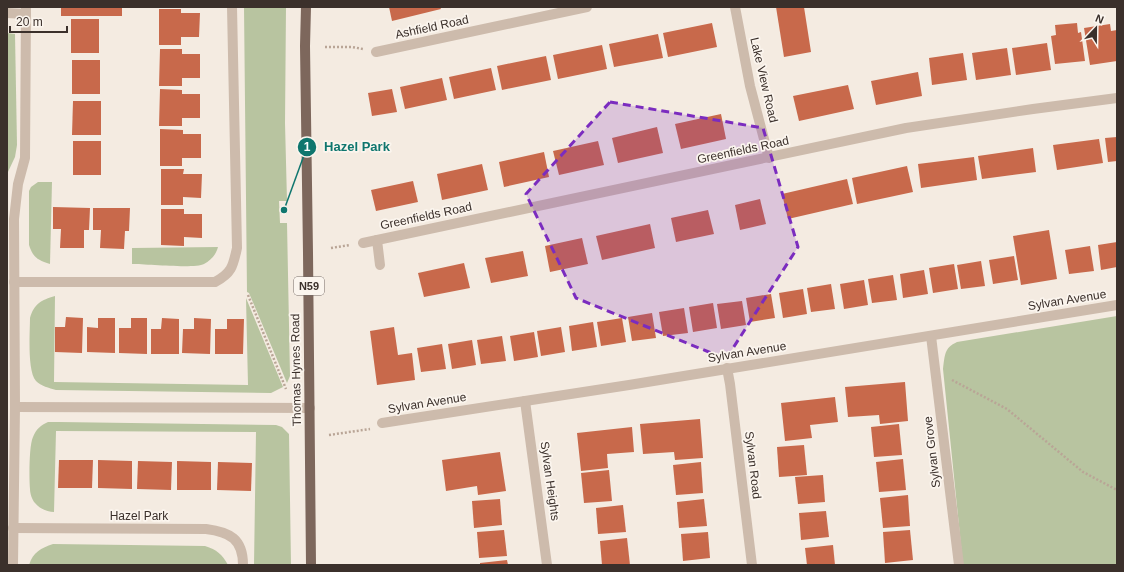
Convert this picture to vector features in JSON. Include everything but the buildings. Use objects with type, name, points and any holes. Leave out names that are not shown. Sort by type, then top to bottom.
[{"type":"main road","name":"Thomas Hynes Road","points":[[306,7],[305,46],[311,565]]},
{"type":"street","points":[[14,282],[215,282],[229,272],[234,262],[237,248],[232,7]]},
{"type":"street","name":"Ashfield Road","points":[[376,52],[587,7]]},
{"type":"street","name":"Lake View Road","points":[[735,7],[750,86],[769,158]]},
{"type":"street","points":[[7,13],[26,11],[25,158],[18,184],[11,231],[14,282],[15,407],[11,423],[13,565]]},
{"type":"street","name":"Greenfields Road","points":[[363,243],[906,128],[1117,98]]},
{"type":"street","name":"Greenfields Road","points":[[377,240],[380,265]]},
{"type":"street","name":"Sylvan Avenue","points":[[382,423],[629,385],[1117,305]]},
{"type":"street","name":"Sylvan Grove","points":[[931,336],[959,565]]},
{"type":"street","name":"Sylvan Road","points":[[727,368],[752,565]]},
{"type":"street","name":"Sylvan Heights","points":[[525,401],[548,565]]},
{"type":"street","points":[[15,407],[310,408]]},
{"type":"street","name":"Hazel Park","points":[[12,528],[206,529],[232,536],[239,543],[243,556],[243,565]]},
{"type":"path","points":[[325,47],[352,47],[376,52]]},
{"type":"path","points":[[331,248],[363,243]]},
{"type":"path","points":[[248,295],[286,389]]},
{"type":"path","points":[[936,375],[951,380],[1007,410],[1083,472],[1117,490]]},
{"type":"path","points":[[329,435],[373,429],[382,423]]},
{"type":"highlighted area","points":[[610,102],[763,128],[798,247],[726,359],[576,298],[526,194]]},
{"type":"green space","points":[[244,7],[286,7],[285,123],[287,201],[279,201],[280,223],[287,223],[290,376],[287,383],[249,293],[247,292]]},
{"type":"green space","points":[[7,33],[15,34],[17,145],[15,157],[7,174]]},
{"type":"green space","points":[[38,182],[52,182],[50,264],[36,258],[29,245],[29,191],[31,187]]},
{"type":"green space","points":[[218,247],[215,255],[211,259],[204,264],[199,265],[181,266],[132,264],[132,248]]},
{"type":"green space","points":[[55,296],[54,382],[248,385],[246,298],[283,387],[271,393],[56,390],[45,387],[36,381],[31,369],[30,318],[34,309],[39,303]]},
{"type":"green space","points":[[1117,316],[1117,565],[963,565],[943,369],[947,349],[957,342]]},
{"type":"green space","points":[[48,422],[276,425],[282,427],[289,434],[291,565],[254,565],[256,432],[56,431],[54,512],[44,510],[33,500],[30,491],[29,478],[31,447],[34,434],[41,426]]},
{"type":"green space","points":[[53,544],[205,546],[219,553],[228,565],[29,565],[38,551]]},
{"type":"place","name":"Hazel Park","points":[[284,210]]}]
